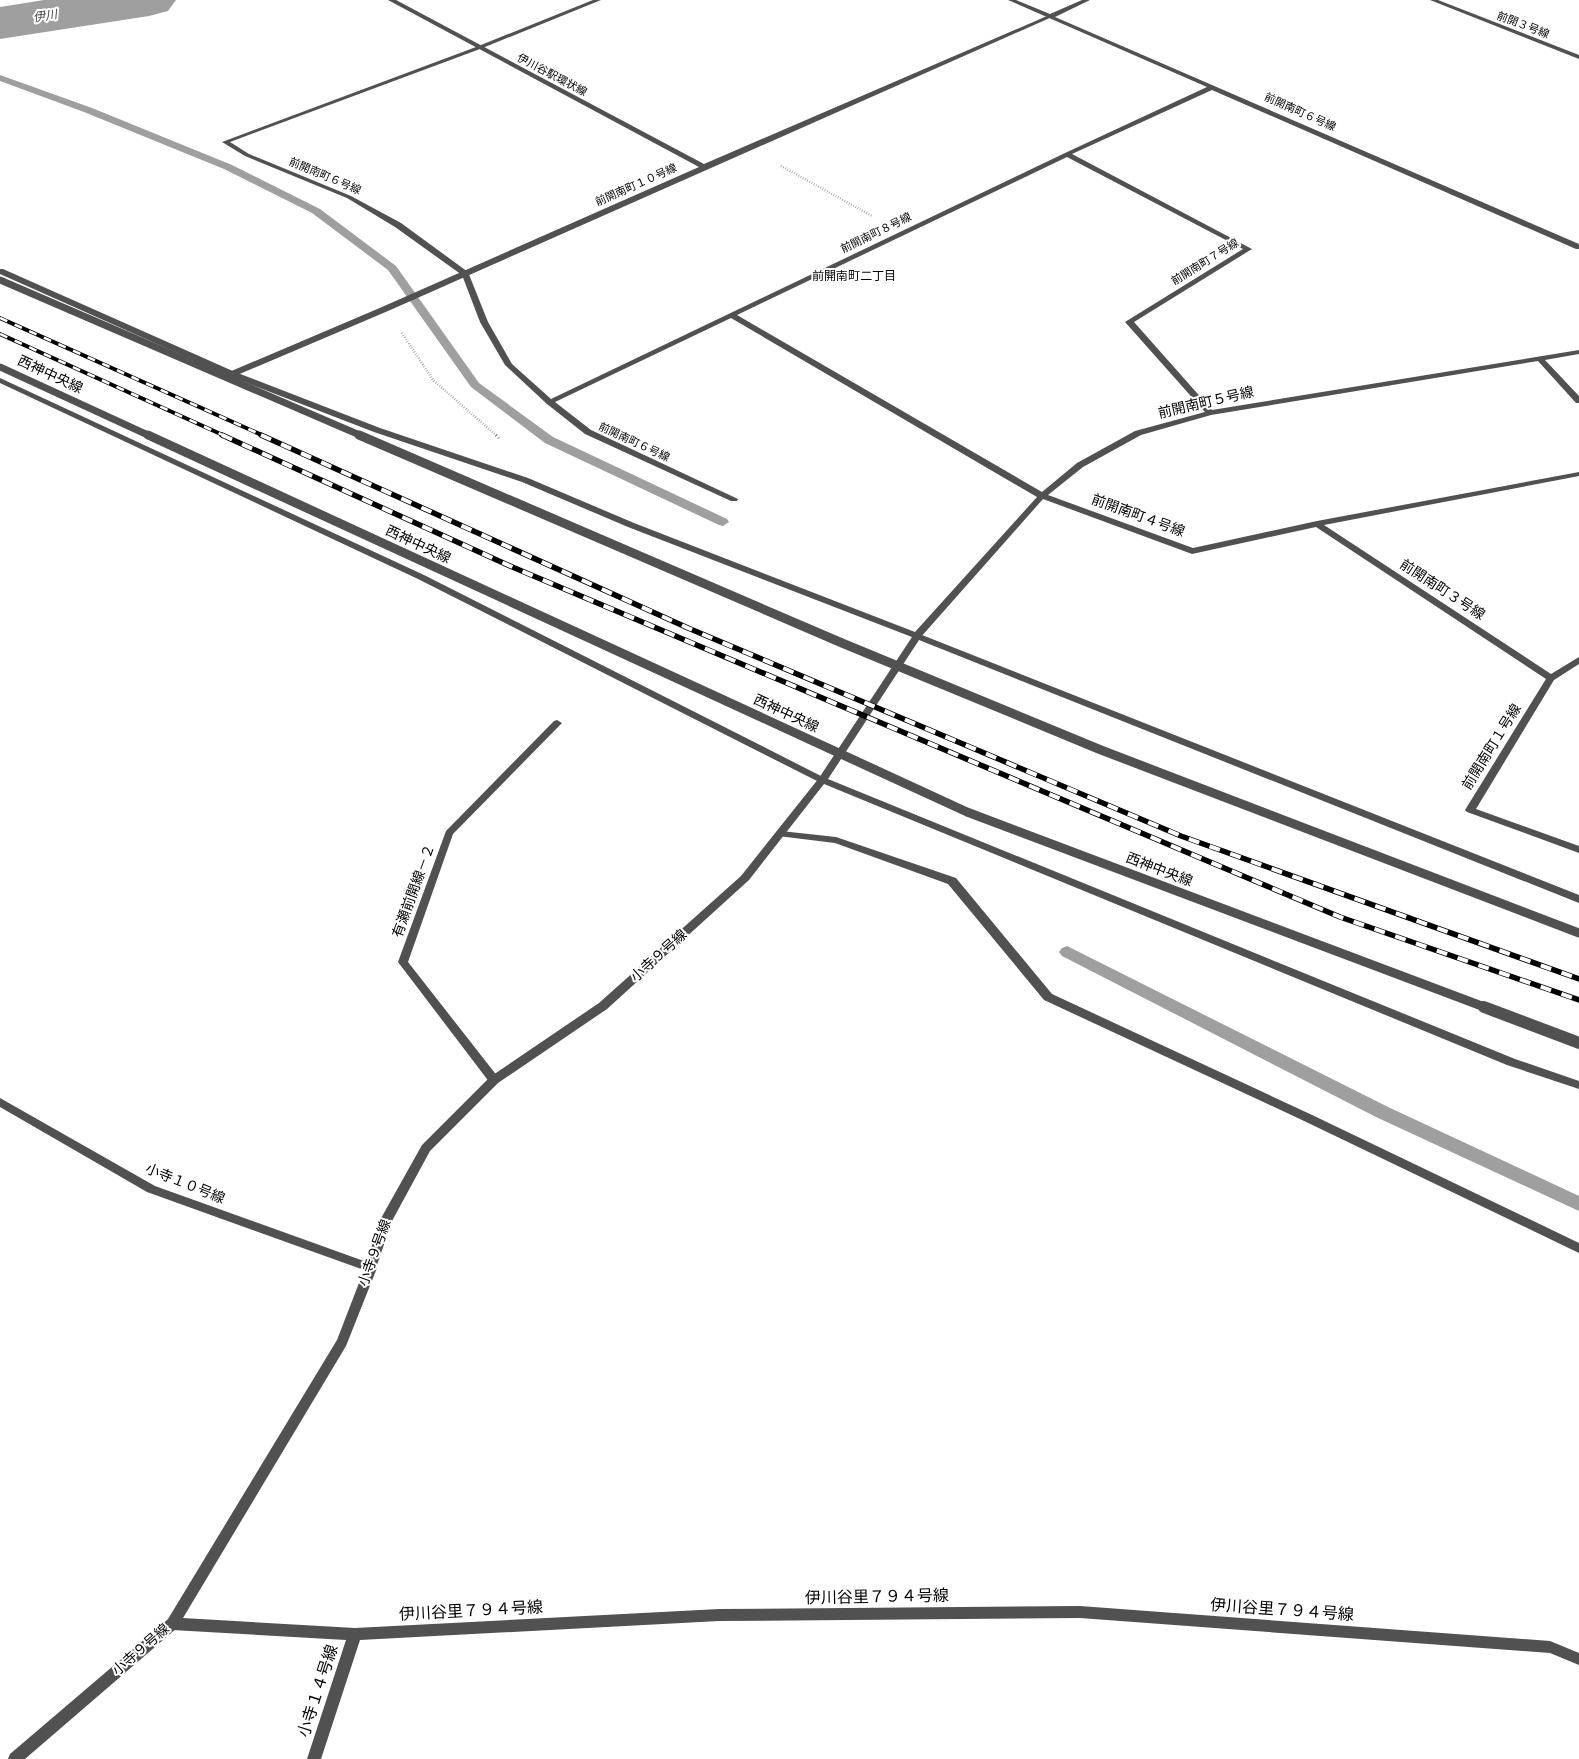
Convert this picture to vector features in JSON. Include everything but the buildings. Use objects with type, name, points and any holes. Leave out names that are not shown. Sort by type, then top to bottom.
[{"type":"street","name":"伊川谷駅環状線","points":[[391,0],[704,167]]},
{"type":"street","name":"前開南町６号線","points":[[598,0],[478,48],[226,142],[247,155],[349,197],[398,225],[465,274],[484,322],[509,365],[550,402],[588,432],[734,499]]},
{"type":"street","name":"前開南町６号線","points":[[1011,0],[1579,246]]},
{"type":"street","name":"前開南町１０号線","points":[[232,374],[448,282],[704,167],[1088,0]]},
{"type":"street","name":"前開３号線","points":[[1432,0],[1579,57]]},
{"type":"street","name":"前開南町８号線","points":[[550,402],[903,232],[1213,86]]},
{"type":"street","name":"前開南町７号線","points":[[1067,154],[1248,249],[1129,322],[1210,413]]},
{"type":"street","points":[[0,271],[232,374],[377,430],[525,480],[631,525],[917,636],[1579,899]]},
{"type":"street","points":[[0,280],[824,635],[1101,750],[1579,933]]},
{"type":"street","name":"前開南町４号線","points":[[731,315],[1042,496],[1192,551],[1317,524],[1579,474]]},
{"type":"street","name":"前開南町５号線","points":[[822,780],[917,636],[1042,496],[1080,465],[1138,433],[1210,413],[1579,352]]},
{"type":"street","points":[[1540,358],[1579,401]]},
{"type":"street","name":"西神中央線","points":[[0,367],[967,812],[1579,1043]]},
{"type":"street","name":"西神中央線","points":[[0,380],[421,577],[822,780],[1511,1062],[1579,1085]]},
{"type":"street","name":"前開南町３号線","points":[[1317,524],[1551,678]]},
{"type":"street","name":"前開南町１号線","points":[[1579,660],[1551,678],[1470,810],[1579,850]]},
{"type":"street","name":"有瀬前開線－２","points":[[494,1080],[403,962],[449,833],[557,723]]},
{"type":"street","name":"小寺９号線","points":[[15,1759],[172,1624],[342,1342],[371,1268],[386,1220],[426,1148],[494,1080],[603,1006],[745,878],[822,780]]},
{"type":"street","points":[[781,834],[836,840],[952,881],[1048,997],[1306,1117],[1579,1248]]},
{"type":"street","name":"小寺１０号線","points":[[0,1102],[151,1189],[371,1268]]},
{"type":"street","name":"伊川谷里７９４号線","points":[[172,1624],[355,1634],[719,1615],[1080,1612],[1550,1647],[1579,1659]]},
{"type":"street","name":"小寺１４号線","points":[[314,1759],[355,1634]]},
{"type":"path","points":[[748,148],[903,232]]},
{"type":"path","points":[[400,331],[433,380],[499,439]]},
{"type":"waterway","name":"伊川","points":[[0,23],[149,0]]},
{"type":"waterway","points":[[0,78],[88,110],[228,167],[316,211],[392,268],[475,385],[549,440],[723,522]]},
{"type":"waterway","points":[[1067,952],[1382,1112],[1579,1204]]},
{"type":"railway","points":[[0,318],[264,436]]},
{"type":"railway","points":[[0,334],[225,436]]},
{"type":"railway","points":[[222,435],[510,566],[1340,917],[1579,1000]]},
{"type":"railway","points":[[261,435],[688,628],[1181,836],[1579,979]]},
{"type":"district","name":"前開南町二丁目","points":[[854,276]]}]
